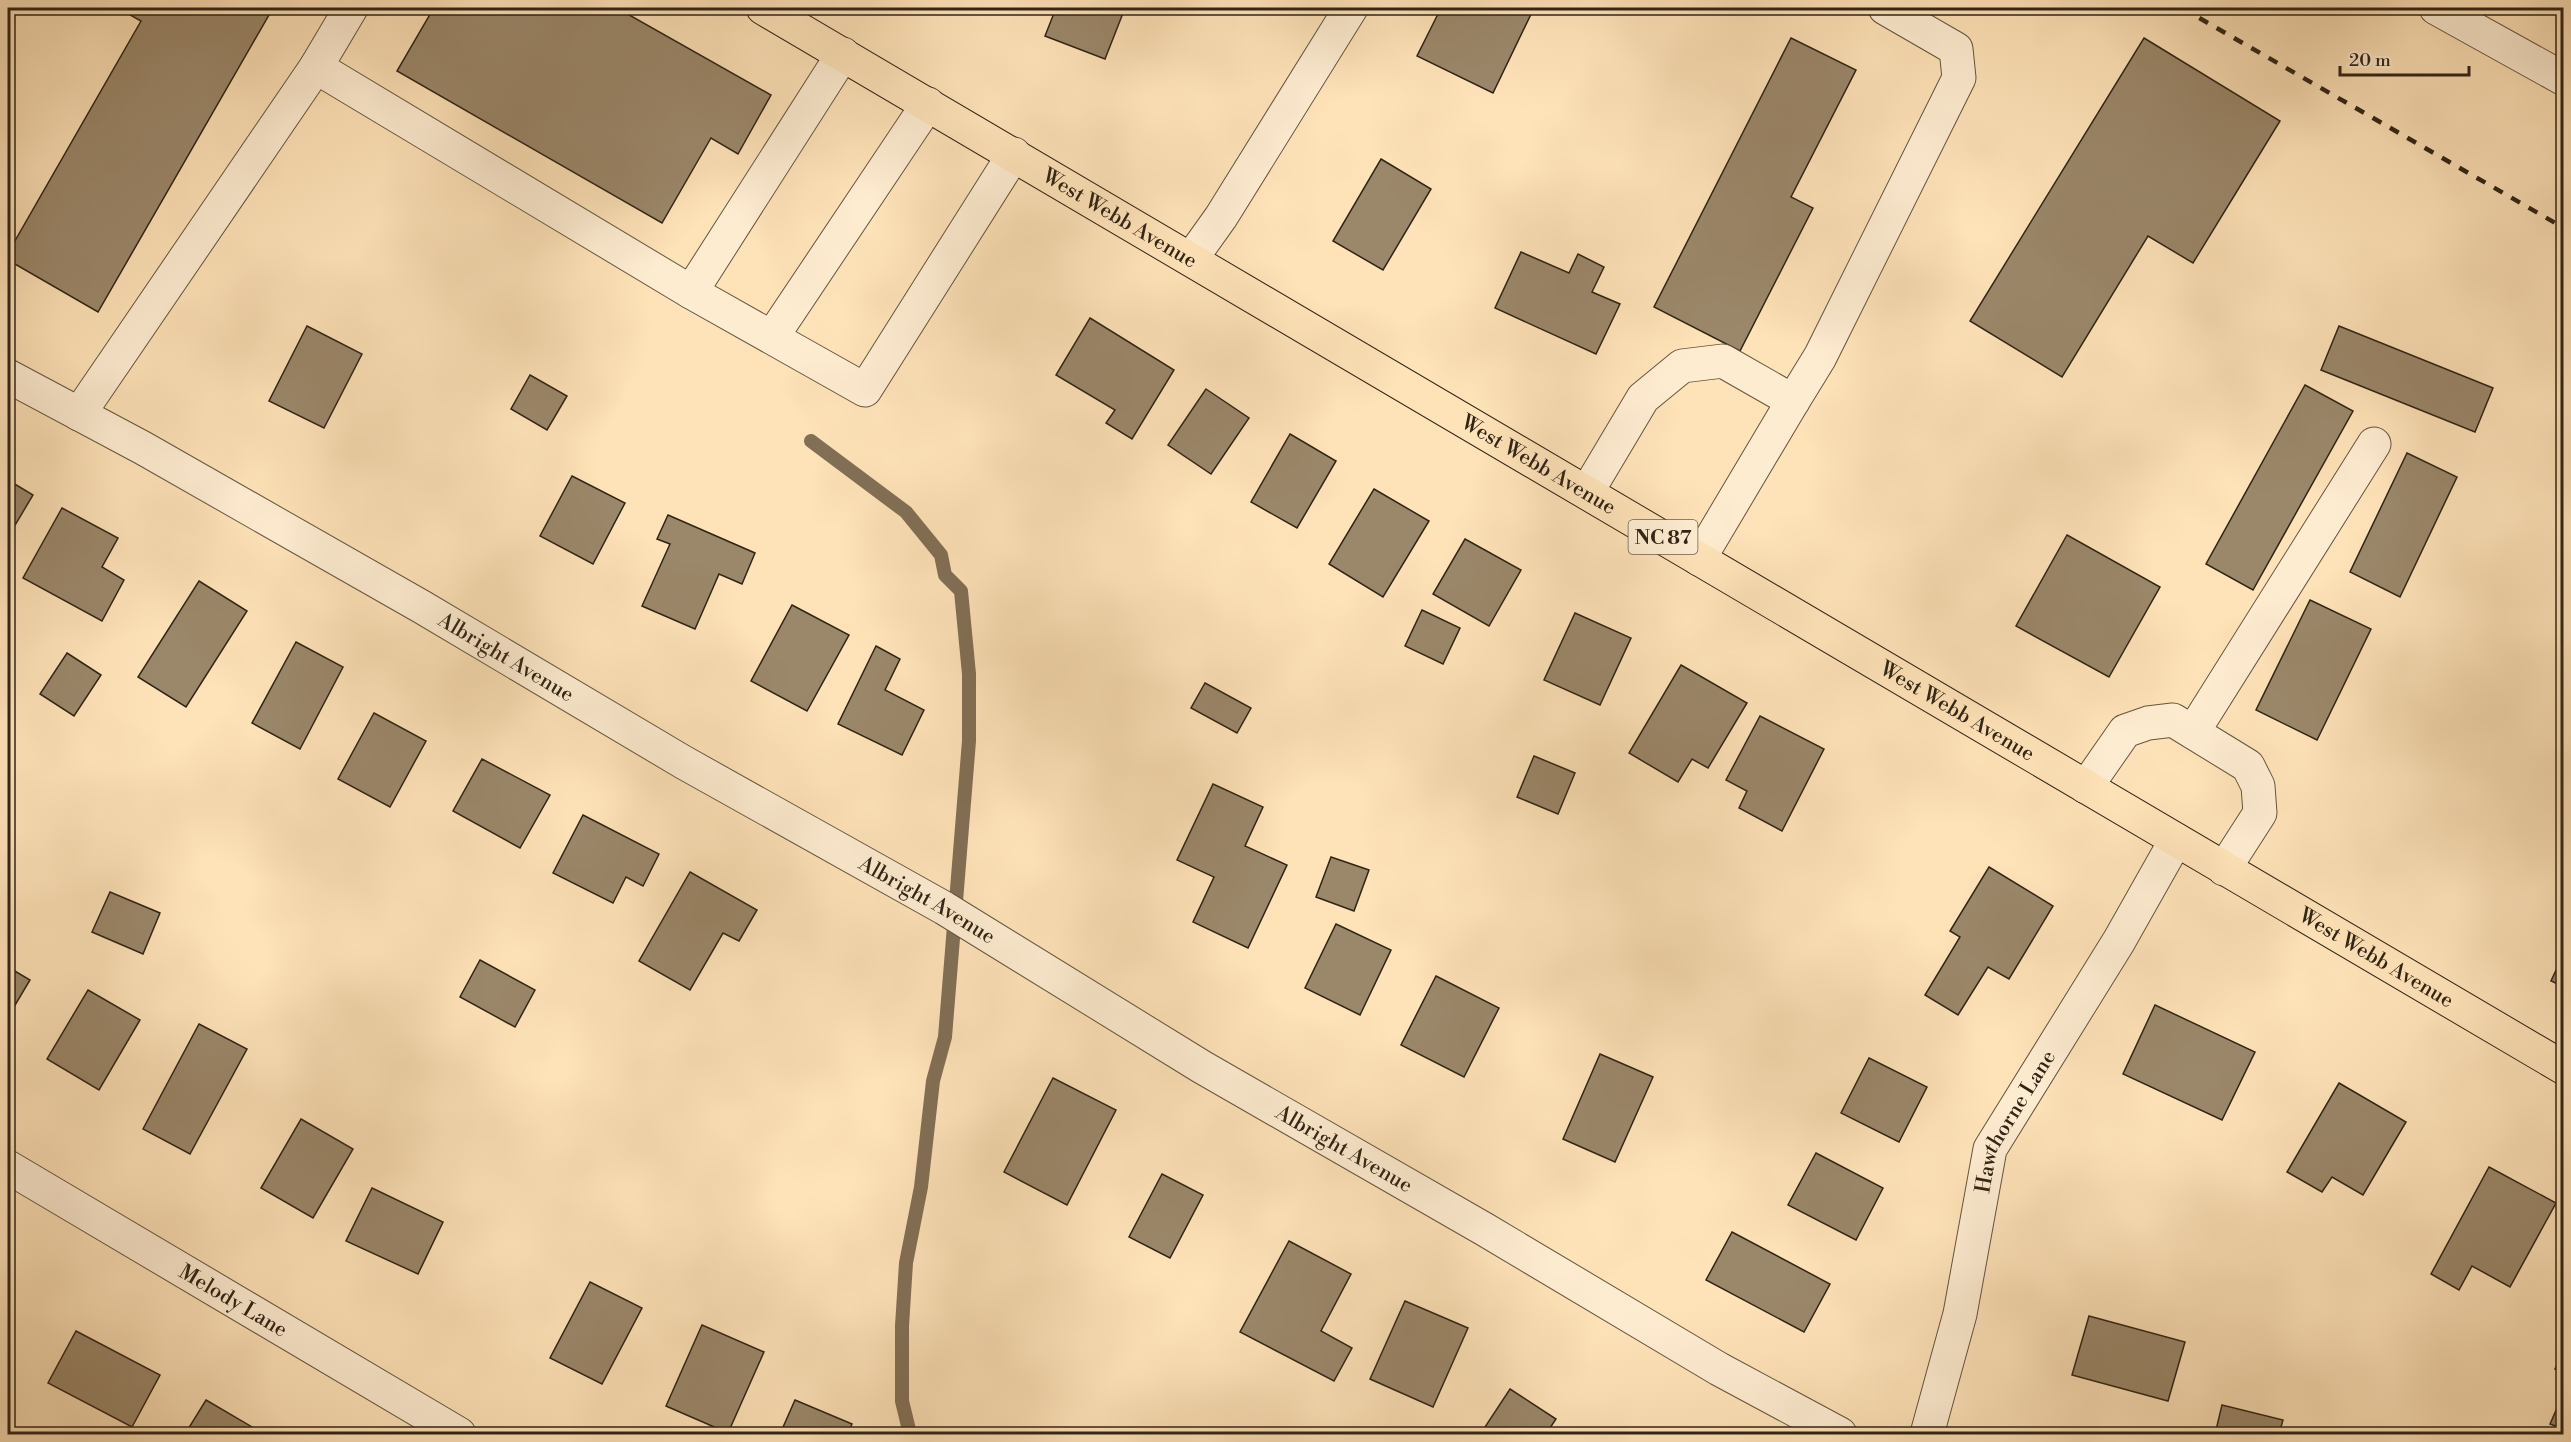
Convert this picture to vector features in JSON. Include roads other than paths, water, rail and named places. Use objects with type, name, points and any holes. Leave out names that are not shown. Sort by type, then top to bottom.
[{"type":"highway","name":"West Webb Avenue","points":[[763,8],[2564,1068]]},
{"type":"street","points":[[79,414],[316,67],[351,8]]},
{"type":"street","points":[[1191,259],[1221,217],[1351,8]]},
{"type":"street","points":[[1700,559],[1820,357],[1959,78],[1956,49],[1885,8]]},
{"type":"street","points":[[2436,8],[2564,79]]},
{"type":"street","points":[[691,292],[843,54]]},
{"type":"street","points":[[316,67],[691,292],[865,390],[1014,154]]},
{"type":"street","points":[[772,337],[928,104]]},
{"type":"street","points":[[1587,492],[1643,398],[1682,366],[1724,361],[1793,401]]},
{"type":"street","name":"Albright Avenue","points":[[8,376],[143,448],[422,607],[683,762],[944,908],[1202,1067],[1484,1229],[1719,1369],[1840,1434]]},
{"type":"street","points":[[2193,732],[2374,444]]},
{"type":"street","points":[[2086,787],[2125,731],[2148,723],[2174,720],[2248,766],[2258,786],[2260,813],[2224,869]]},
{"type":"street","name":"Hawthorne Lane","points":[[1927,1434],[1960,1314],[1990,1149],[2119,941],[2176,840]]},
{"type":"street","name":"Melody Lane","points":[[8,1167],[459,1434]]},
{"type":"waterway","points":[[811,441],[906,512],[941,555],[945,575],[961,591],[969,674],[969,741],[945,1037],[933,1081],[921,1187],[906,1263],[902,1326],[902,1401],[910,1434]]},
{"type":"railway","points":[[2182,8],[2564,228]]}]
